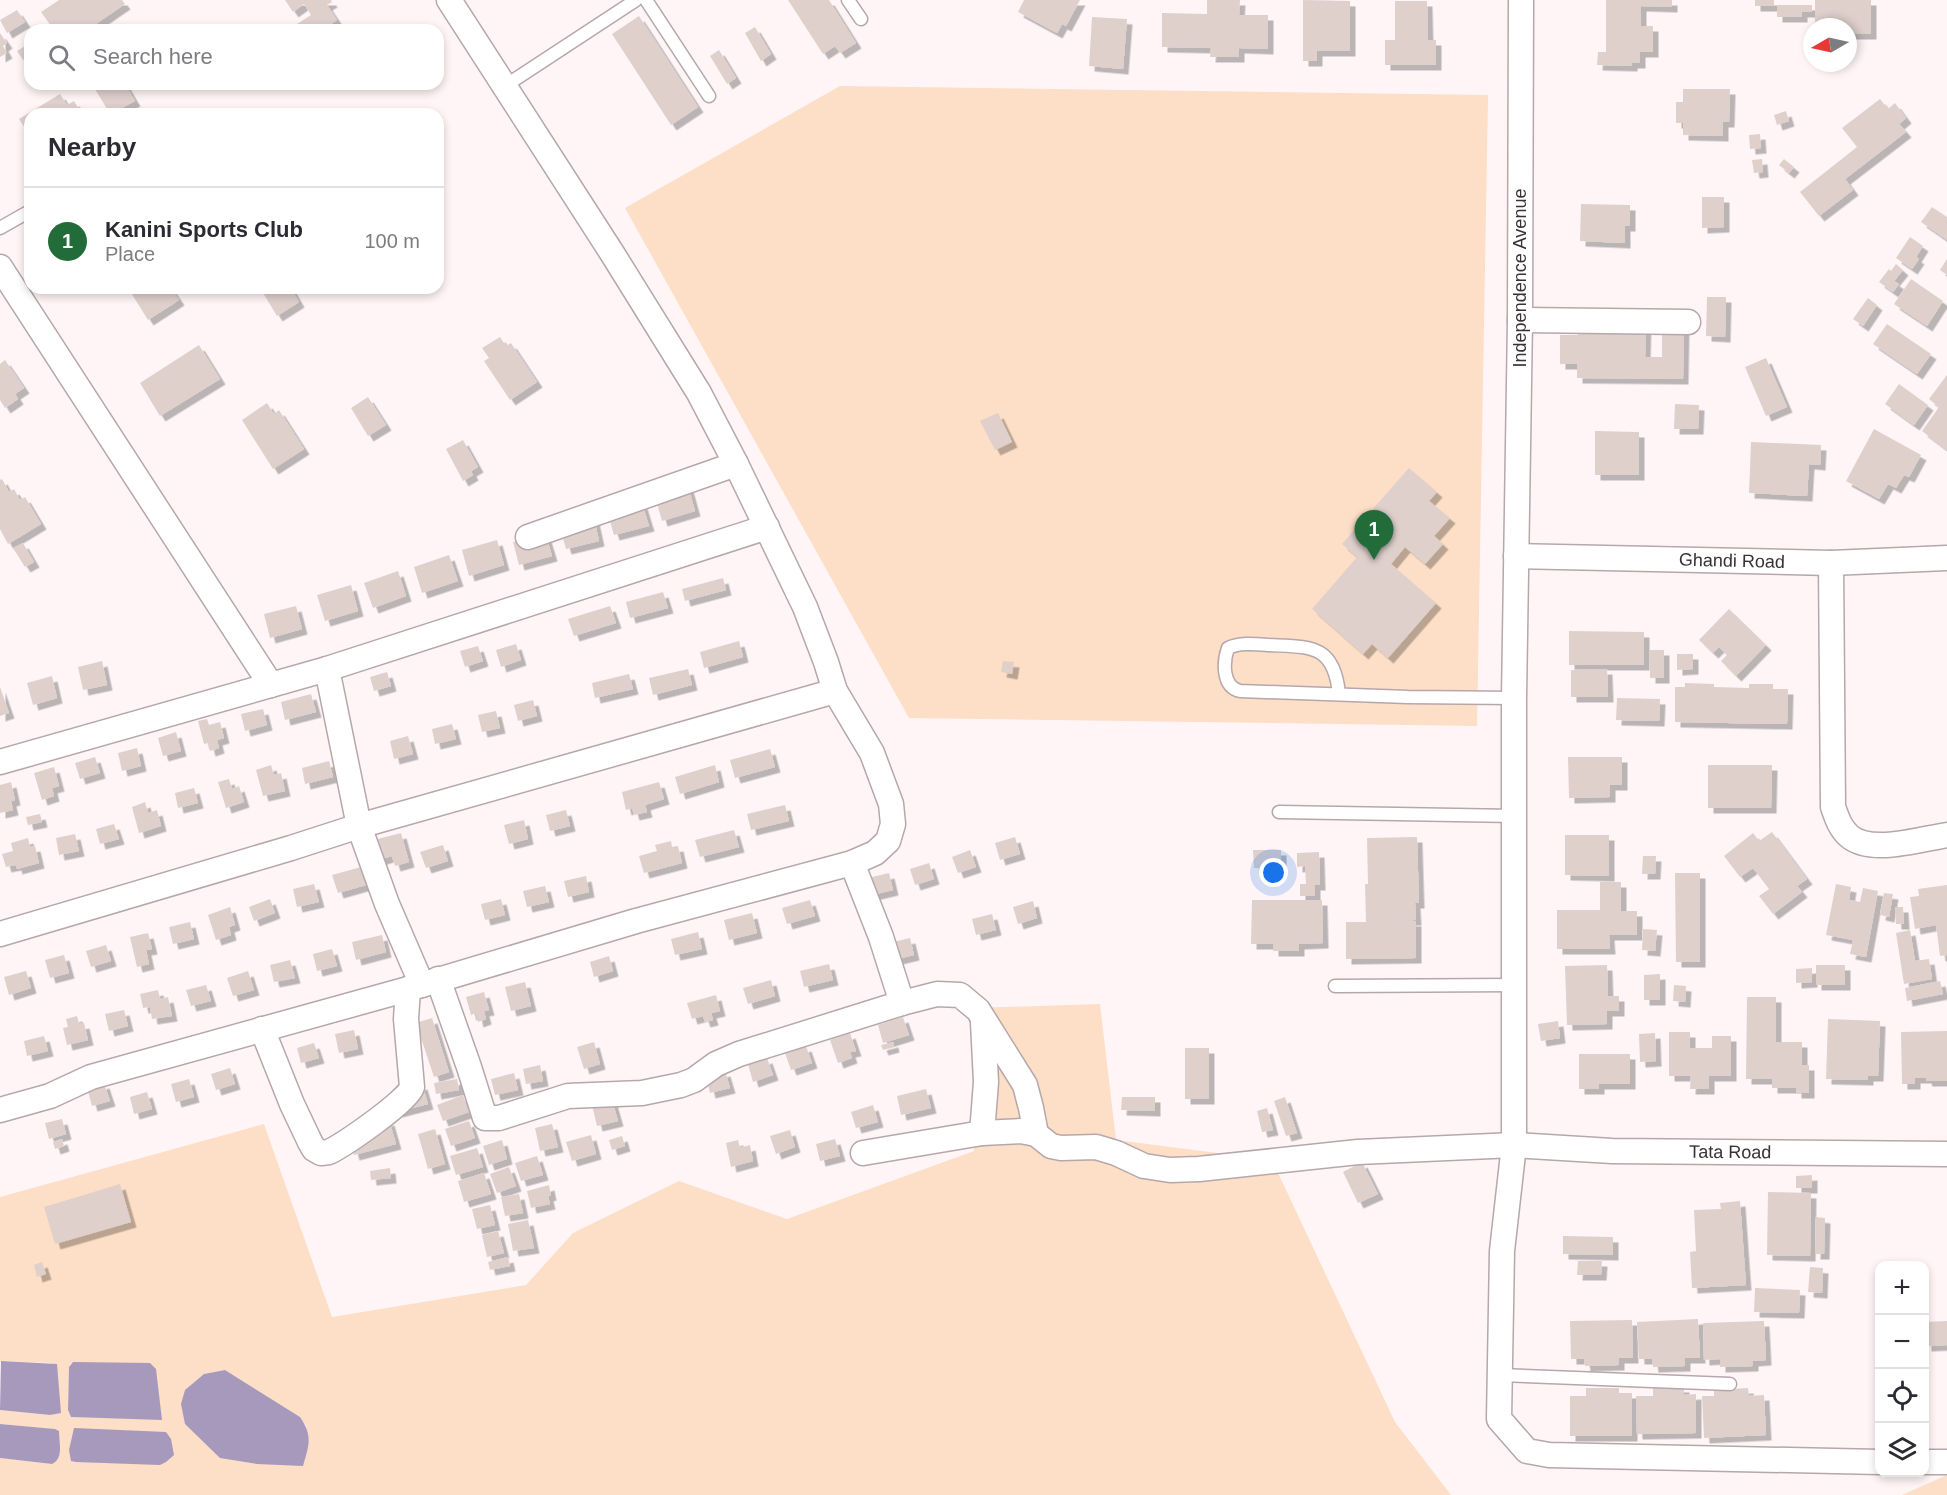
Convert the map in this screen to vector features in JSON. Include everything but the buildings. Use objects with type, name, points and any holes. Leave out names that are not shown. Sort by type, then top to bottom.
[{"type":"street","points":[[0,1110],[51,1096],[91,1077],[423,984],[636,921],[852,863],[875,853],[888,841],[893,824],[891,804],[872,753],[835,691],[821,646],[805,607],[699,393],[506,86],[449,0]]},
{"type":"street","name":"Independence Avenue","points":[[1521,0],[1520,320],[1514,698],[1514,1145],[1502,1251],[1499,1419],[1527,1451],[1549,1455],[1875,1461]]},
{"type":"street","points":[[0,267],[271,685]]},
{"type":"street","points":[[1520,320],[1688,322]]},
{"type":"street","points":[[528,537],[736,464]]},
{"type":"street","points":[[0,762],[327,669],[767,527]]},
{"type":"street","name":"Ghandi Road","points":[[1516,556],[1831,563],[1947,558]]},
{"type":"street","points":[[1831,563],[1833,807],[1839,824],[1850,837],[1864,844],[1883,845],[1947,835]]},
{"type":"street","points":[[327,669],[359,826],[387,904],[423,984],[469,1067],[485,1118],[493,1119],[568,1096],[642,1093],[681,1085],[694,1080],[726,1059],[937,994],[960,995],[971,1002],[1025,1085],[1036,1134],[1021,1131],[982,1133],[863,1154]]},
{"type":"street","points":[[0,933],[359,826],[835,691]]},
{"type":"street","points":[[852,863],[881,937],[902,1004]]},
{"type":"street","points":[[262,1029],[310,1142],[314,1149],[321,1153],[329,1152],[410,1093],[412,1087],[406,1019],[423,984]]},
{"type":"street","points":[[982,1133],[986,1082],[983,1018]]},
{"type":"street","name":"Tata Road","points":[[1036,1134],[1051,1146],[1096,1147],[1144,1166],[1170,1170],[1358,1152],[1514,1145],[1612,1151],[1947,1154]]},
{"type":"street","points":[[1929,1462],[1947,1462]]},
{"type":"lane","points":[[506,86],[619,5],[636,0]]},
{"type":"lane","points":[[646,0],[709,96]]},
{"type":"lane","points":[[848,0],[861,19]]},
{"type":"lane","points":[[0,228],[24,214]]},
{"type":"lane","points":[[1339,694],[1338,678],[1334,667],[1316,649],[1307,646],[1254,644],[1234,645],[1227,648],[1226,679],[1228,685],[1234,690],[1408,697],[1514,698]]},
{"type":"lane","points":[[1279,812],[1514,816]]},
{"type":"lane","points":[[1335,986],[1514,985]]},
{"type":"lane","points":[[1500,1375],[1730,1384]]},
{"type":"shaded area","points":[[840,86],[1488,95],[1477,726],[909,718],[625,208]]},
{"type":"shaded area","points":[[1100,1004],[1116,1140],[1272,1160],[1395,1422],[1451,1495],[0,1495],[0,1458],[52,1464],[56,1462],[60,1450],[59,1431],[0,1424],[0,1410],[50,1415],[61,1412],[51,1363],[1,1361],[0,1363],[0,1197],[264,1124],[332,1317],[526,1285],[573,1233],[679,1181],[787,1219],[974,1151],[974,1008]],"holes":[[[71,1363],[162,1419],[71,1417],[68,1410]],[[225,1370],[300,1417],[307,1427],[198,1435],[185,1424],[204,1374]]]},
{"type":"shaded area","points":[[1,1361],[57,1364],[61,1413],[50,1415],[0,1410]]},
{"type":"shaded area","points":[[73,1362],[150,1363],[156,1369],[162,1420],[71,1417],[68,1410],[69,1367]]},
{"type":"shaded area","points":[[225,1370],[300,1417],[307,1430],[309,1441],[303,1466],[257,1464],[220,1458],[185,1424],[181,1404],[185,1390],[204,1374]]},
{"type":"shaded area","points":[[0,1424],[59,1431],[60,1450],[56,1462],[52,1464],[0,1458]]},
{"type":"shaded area","points":[[74,1428],[166,1432],[171,1439],[174,1455],[160,1465],[71,1461],[69,1450]]},
{"type":"shaded area","points":[[1947,1475],[1947,1495],[1902,1495]]},
{"type":"place","name":"Kanini Sports Club","points":[[1374,560]]}]
